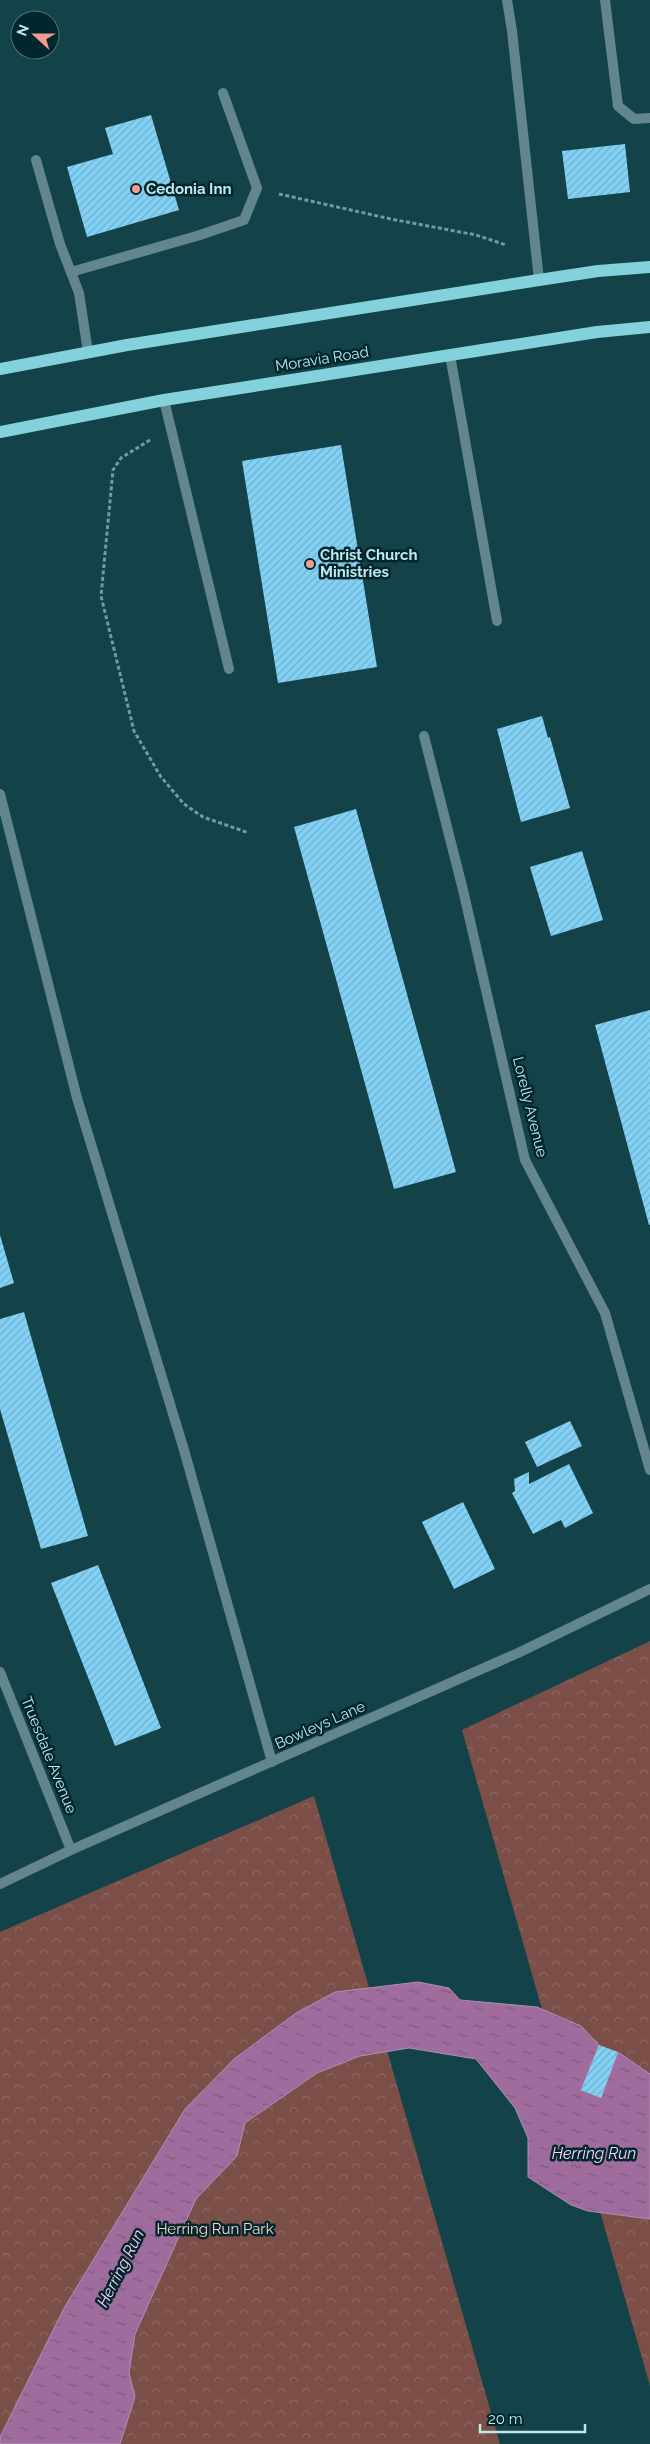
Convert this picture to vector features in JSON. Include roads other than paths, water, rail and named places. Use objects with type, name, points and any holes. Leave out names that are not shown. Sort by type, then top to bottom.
[{"type":"main road","points":[[0,369],[88,352],[539,280],[598,271],[650,268]]},
{"type":"main road","name":"Moravia Road","points":[[0,432],[164,400],[597,332],[650,327]]},
{"type":"street","points":[[507,0],[539,280]]},
{"type":"street","points":[[605,0],[618,106],[634,119],[650,118]]},
{"type":"street","points":[[71,272],[200,236],[244,220],[257,188],[223,93]]},
{"type":"street","points":[[36,160],[60,244],[79,293],[88,352]]},
{"type":"street","points":[[450,355],[497,621]]},
{"type":"street","points":[[164,400],[229,669]]},
{"type":"street","name":"Lorelly Avenue","points":[[424,736],[463,890],[525,1160],[605,1313],[650,1470]]},
{"type":"street","points":[[0,794],[77,1098],[184,1450],[272,1762]]},
{"type":"street","name":"Bowleys Lane","points":[[0,1884],[71,1850],[518,1653],[650,1589]]},
{"type":"street","name":"Truesdale Avenue","points":[[0,1672],[71,1850]]},
{"type":"water","name":"Herring Run","points":[[418,1982],[449,1988],[460,2000],[537,2007],[581,2026],[599,2045],[581,2090],[601,2097],[618,2052],[650,2074],[650,2219],[588,2211],[571,2205],[528,2177],[528,2138],[515,2108],[476,2059],[409,2048],[360,2056],[317,2073],[245,2123],[237,2156],[196,2199],[135,2334],[129,2373],[135,2397],[120,2444],[0,2444],[0,2437],[64,2308],[185,2109],[234,2059],[296,2013],[335,1992]]},
{"type":"place","name":"Cedonia Inn","points":[[136,189]]},
{"type":"place","name":"Christ Church Ministries","points":[[310,564]]},
{"type":"park label","name":"Herring Run Park","points":[[215,2229]]}]
